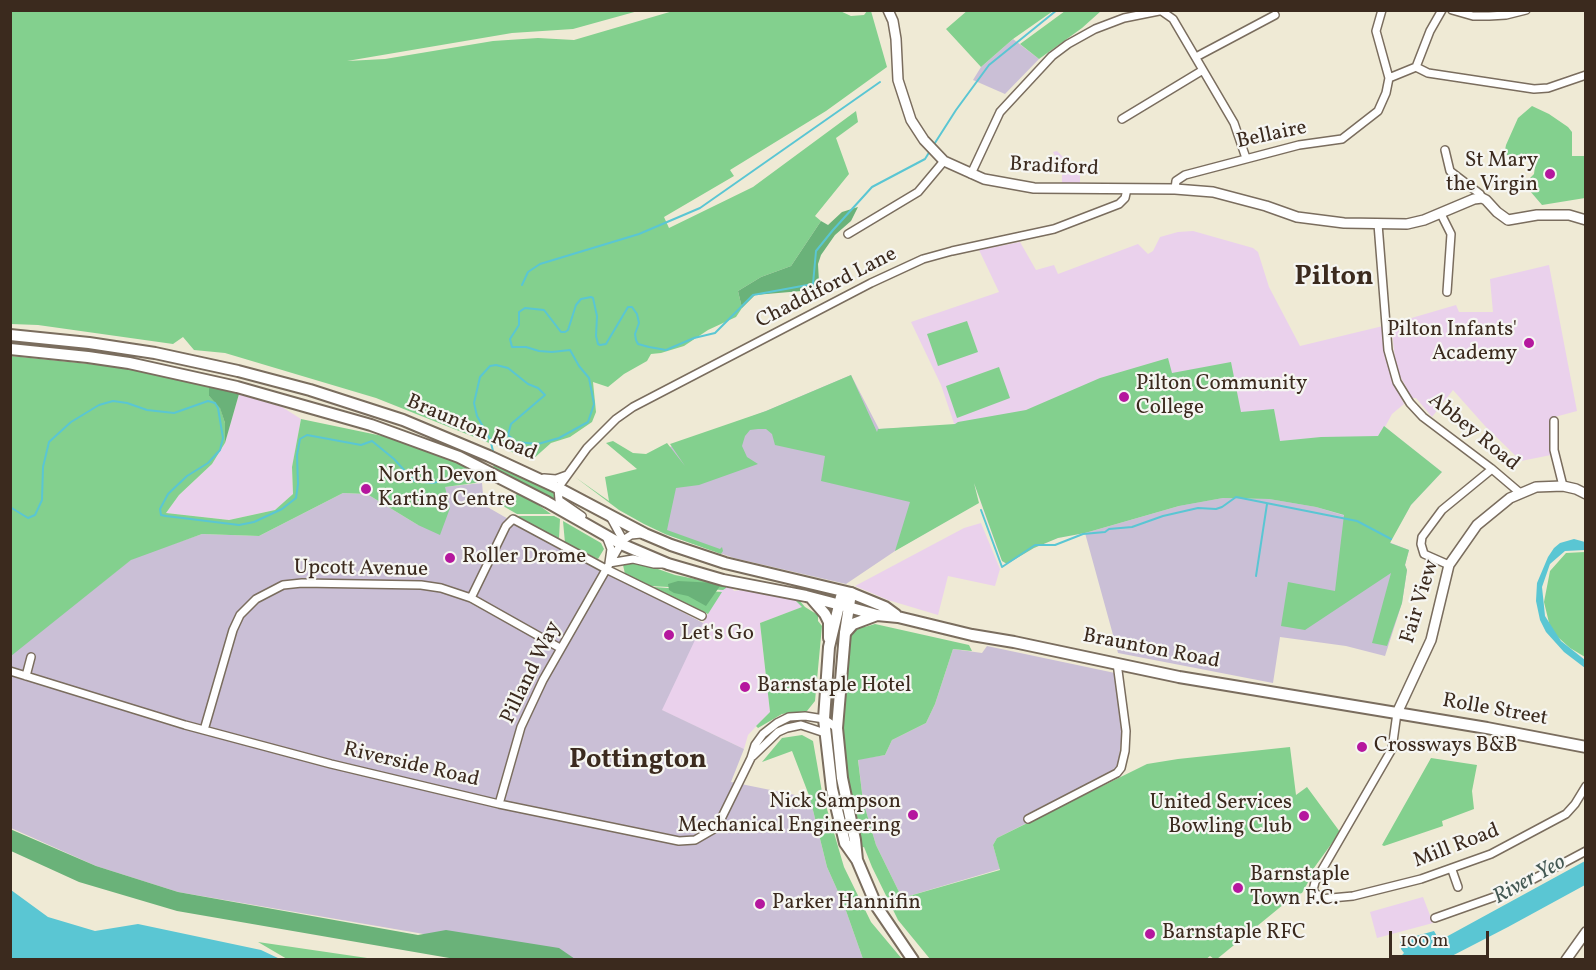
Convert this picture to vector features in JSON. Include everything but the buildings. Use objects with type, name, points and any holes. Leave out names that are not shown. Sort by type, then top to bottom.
[{"type":"main road","name":"Braunton Road","points":[[10,335],[155,353],[310,390],[403,420],[536,477],[645,534],[725,563],[846,592],[885,607],[898,617]]},
{"type":"main road","name":"Braunton Road","points":[[10,349],[129,363],[237,387],[371,425],[459,457],[606,536],[668,564],[723,580],[806,596],[877,615],[898,617],[972,635],[1179,677],[1397,713]]},
{"type":"main road","points":[[846,592],[837,728],[842,778],[857,860]]},
{"type":"main road","points":[[806,596],[820,606],[828,622],[825,733],[837,812],[846,843],[857,860],[878,907],[914,960]]},
{"type":"main road","points":[[829,647],[844,605]]},
{"type":"main road","points":[[845,633],[853,624],[877,615]]},
{"type":"main road","name":"Rolle Street","points":[[1397,713],[1586,747]]},
{"type":"street","name":"Bradiford","points":[[888,10],[893,21],[896,39],[898,80],[905,107],[915,128],[941,157],[971,174],[994,182],[1027,188],[1175,189],[1226,195],[1297,217],[1378,224],[1407,224],[1482,198]]},
{"type":"street","points":[[1382,10],[1376,30],[1389,78],[1416,67],[1430,31],[1442,10]]},
{"type":"street","points":[[1452,10],[1473,16],[1489,16],[1526,10]]},
{"type":"street","points":[[971,174],[1000,112],[1052,56],[1095,29],[1124,18],[1163,11],[1173,19],[1234,123],[1246,158]]},
{"type":"street","points":[[1196,57],[1275,15]]},
{"type":"street","points":[[1416,67],[1428,74],[1533,89],[1548,88],[1586,75]]},
{"type":"street","points":[[1122,119],[1203,70]]},
{"type":"street","name":"Bellaire","points":[[1175,189],[1176,181],[1184,175],[1299,145],[1342,139],[1378,111],[1386,93],[1389,78]]},
{"type":"street","points":[[1445,150],[1450,171],[1508,219],[1537,215],[1569,215],[1586,220]]},
{"type":"street","points":[[848,234],[918,192],[941,157]]},
{"type":"street","name":"Chaddiford Lane","points":[[558,488],[587,448],[616,419],[633,407],[872,283],[936,255],[1048,231],[1109,209],[1123,201],[1127,189]]},
{"type":"street","points":[[1441,214],[1450,234],[1447,292]]},
{"type":"street","name":"Abbey Road","points":[[1378,224],[1388,350],[1397,382],[1410,403],[1423,417],[1521,492]]},
{"type":"street","points":[[1554,421],[1554,450],[1563,486]]},
{"type":"street","points":[[1449,565],[1424,554],[1420,544],[1422,537],[1442,510],[1492,469]]},
{"type":"street","points":[[536,477],[554,479],[567,475],[567,485],[571,496]]},
{"type":"street","points":[[1521,492],[1544,486],[1563,486],[1586,494]]},
{"type":"street","points":[[558,488],[559,500],[586,519],[592,528]]},
{"type":"street","name":"Fair View","points":[[1397,713],[1431,640],[1449,565],[1477,525],[1491,512],[1521,492]]},
{"type":"street","points":[[610,517],[622,542],[631,535],[645,534]]},
{"type":"street","points":[[471,598],[506,526],[513,519],[702,616]]},
{"type":"street","points":[[606,536],[611,549],[608,566]]},
{"type":"street","name":"Pilland Way","points":[[499,804],[521,727],[560,648],[622,542]]},
{"type":"street","points":[[608,566],[633,559],[654,564],[668,564]]},
{"type":"street","name":"Upcott Avenue","points":[[204,730],[237,622],[248,606],[268,591],[282,585],[302,583],[421,585],[441,588],[471,598],[560,648]]},
{"type":"street","points":[[26,676],[30,657]]},
{"type":"street","points":[[1028,819],[1117,773],[1121,768],[1126,731],[1117,663]]},
{"type":"street","name":"Riverside Road","points":[[10,671],[204,730],[331,764],[499,804],[679,841],[695,840],[714,829],[751,758],[754,746],[763,734],[789,717],[824,718]]},
{"type":"street","name":"Mill Road","points":[[1397,713],[1392,749],[1315,882],[1313,890],[1320,899],[1367,893],[1452,870],[1497,851],[1556,821],[1572,809],[1586,786]]},
{"type":"street","points":[[824,718],[837,728]]},
{"type":"street","name":"Riverside Road","points":[[751,758],[778,732],[787,728],[801,725],[825,733]]},
{"type":"street","points":[[1435,918],[1511,891],[1586,851]]},
{"type":"street","points":[[1452,870],[1458,887]]},
{"type":"street","points":[[1566,960],[1586,932]]},
{"type":"shaded area","points":[[1013,39],[1039,59],[1005,94],[973,80],[981,67]]},
{"type":"shaded area","points":[[1057,151],[1080,174],[1080,184],[1062,184],[1062,170],[1053,152]]},
{"type":"shaded area","name":"Pilton Community College","points":[[1193,231],[1253,248],[1258,252],[1269,287],[1300,346],[1383,326],[1386,357],[1391,376],[1404,404],[1392,414],[1385,427],[1442,472],[1411,505],[1394,535],[1179,506],[1085,533],[1058,538],[1034,548],[1007,564],[1002,561],[941,385],[911,322],[999,292],[979,250],[1020,242],[1036,270],[1054,265],[1058,274],[1138,244],[1148,254],[1153,251],[1160,237]]},
{"type":"shaded area","name":"Pilton Infants' Academy","points":[[1549,265],[1577,411],[1551,418],[1551,455],[1521,461],[1453,390],[1432,417],[1416,398],[1412,398],[1400,376],[1395,359],[1391,324],[1456,305],[1459,312],[1493,312],[1490,279]]},
{"type":"shaded area","points":[[851,375],[879,429],[935,426],[978,503],[898,549],[846,584],[734,558],[665,534],[667,448],[766,411]]},
{"type":"shaded area","points":[[239,394],[282,407],[301,419],[292,468],[293,494],[275,510],[229,520],[166,513],[179,495],[212,464],[225,443]]},
{"type":"shaded area","points":[[482,483],[484,505],[703,623],[662,710],[744,749],[731,782],[810,798],[827,867],[844,905],[863,959],[551,959],[418,933],[178,892],[96,866],[11,828],[11,654],[133,558],[202,534],[259,536],[343,493],[367,494],[418,525],[450,508],[444,487]]},
{"type":"shaded area","points":[[1223,498],[1269,499],[1316,507],[1372,524],[1391,543],[1409,550],[1405,565],[1407,570],[1402,603],[1385,656],[1346,646],[1280,637],[1273,683],[1118,653],[1085,533],[1179,506]]},
{"type":"shaded area","points":[[981,523],[1000,569],[995,586],[948,576],[938,615],[888,600],[855,586],[964,528]]},
{"type":"shaded area","points":[[614,579],[703,623],[723,585],[730,586],[734,591],[741,590],[794,599],[803,607],[760,623],[770,712],[748,735],[744,749],[661,710]]},
{"type":"shaded area","points":[[987,646],[1115,673],[1122,736],[1118,764],[1116,769],[1109,773],[1025,815],[1027,823],[997,838],[993,845],[1000,869],[902,898],[876,845],[863,801],[858,759],[885,755],[892,740],[926,723],[935,704],[953,649],[982,653]]},
{"type":"shaded area","points":[[1423,897],[1433,923],[1377,938],[1370,912]]},
{"type":"green space","points":[[838,10],[851,16],[864,15],[867,11],[871,11],[887,67],[826,111],[730,170],[734,176],[664,217],[669,228],[753,187],[856,111],[858,122],[836,138],[849,174],[815,216],[821,221],[791,266],[761,277],[738,291],[742,308],[736,317],[708,330],[684,346],[651,354],[647,361],[624,374],[608,387],[593,382],[596,412],[592,422],[570,437],[551,443],[532,460],[376,398],[225,353],[194,350],[183,337],[173,344],[38,325],[11,324],[11,11],[638,11],[573,29],[512,33],[347,61],[385,59],[493,41],[538,38],[574,40],[673,11]]},
{"type":"green space","points":[[968,10],[1053,11],[1013,39],[981,67],[946,29]]},
{"type":"green space","points":[[1065,11],[1101,11],[1082,28],[1039,59],[1020,44]]},
{"type":"green space","points":[[1532,106],[1549,114],[1572,132],[1572,156],[1585,156],[1585,198],[1542,205],[1524,184],[1534,174],[1536,158],[1507,155],[1506,145],[1518,118]]},
{"type":"green space","points":[[858,207],[851,221],[835,235],[821,255],[818,264],[819,282],[813,290],[755,295],[742,308],[738,291],[761,277],[791,266],[821,221],[828,225],[842,212]]},
{"type":"green space","points":[[967,321],[978,352],[938,366],[927,334]]},
{"type":"green space","points":[[11,356],[119,367],[209,387],[209,396],[220,407],[225,423],[225,443],[212,464],[179,495],[166,513],[229,520],[275,510],[293,494],[292,467],[301,419],[392,438],[456,460],[498,480],[445,487],[450,508],[440,535],[418,525],[367,494],[343,493],[259,536],[202,534],[131,560],[11,656]]},
{"type":"green space","points":[[1168,358],[1172,373],[1231,362],[1241,412],[1274,409],[1280,441],[1321,437],[1378,436],[1384,426],[1442,472],[1411,505],[1390,543],[1409,550],[1405,565],[1407,570],[1402,603],[1387,646],[1372,643],[1391,573],[1305,630],[1281,626],[1288,582],[1335,591],[1344,515],[1316,507],[1269,499],[1223,498],[1179,506],[1085,533],[1058,538],[1034,548],[1007,564],[1002,561],[974,483],[979,503],[895,551],[910,502],[821,481],[825,456],[775,445],[772,434],[766,429],[758,429],[750,430],[742,446],[747,457],[758,464],[699,485],[676,488],[667,530],[720,549],[722,547],[721,554],[644,524],[619,510],[575,477],[609,501],[605,477],[637,469],[606,443],[613,441],[633,453],[646,454],[667,443],[685,466],[670,444],[766,411],[851,375],[877,432],[878,429],[955,424],[1026,410],[1100,378]]},
{"type":"green space","points":[[999,367],[1010,398],[957,418],[946,386]]},
{"type":"green space","points":[[209,387],[239,394],[225,443],[225,423],[220,408],[209,396]]},
{"type":"green space","points":[[494,463],[553,490],[555,501],[493,469]]},
{"type":"green space","points":[[519,491],[551,514],[517,514],[496,502],[514,498]]},
{"type":"green space","points":[[516,516],[554,516],[560,519],[559,539]]},
{"type":"green space","points":[[563,521],[601,543],[604,549],[598,559],[565,543]]},
{"type":"green space","points":[[1585,552],[1585,657],[1570,648],[1551,631],[1544,602],[1550,571],[1566,553]]},
{"type":"green space","points":[[638,562],[675,575],[726,585],[726,588],[723,590],[650,586],[625,574],[623,565]]},
{"type":"green space","points":[[678,581],[716,583],[720,586],[706,606],[688,596],[669,590],[668,584]]},
{"type":"green space","points":[[654,587],[722,592],[708,614]]},
{"type":"green space","points":[[794,599],[799,600],[818,615],[818,621],[822,626],[815,701],[807,711],[782,714],[758,728],[756,726],[770,712],[760,623],[802,607]]},
{"type":"green space","points":[[875,624],[969,645],[972,651],[953,649],[935,704],[926,723],[892,740],[885,755],[858,760],[863,801],[876,845],[902,898],[1000,870],[993,845],[997,838],[1147,764],[1178,759],[1290,747],[1296,795],[1307,787],[1340,832],[1311,872],[1311,877],[1302,893],[1295,895],[1217,959],[1210,956],[1205,960],[930,959],[898,920],[864,847],[860,848],[852,818],[841,740],[847,638],[854,627]]},
{"type":"green space","points":[[802,735],[813,741],[822,792],[844,867],[871,922],[902,959],[863,959],[844,905],[827,867],[810,798],[792,751],[762,762],[782,738]]},
{"type":"green space","points":[[1431,758],[1477,765],[1472,791],[1474,809],[1442,821],[1443,826],[1382,845]]},
{"type":"green space","points":[[10,829],[96,866],[178,892],[418,935],[446,930],[559,948],[575,959],[455,959],[177,911],[79,882],[11,851]]},
{"type":"green space","points":[[258,942],[374,959],[287,959]]},
{"type":"water","points":[[1574,539],[1585,542],[1585,550],[1565,551],[1550,564],[1542,587],[1545,616],[1561,641],[1585,660],[1585,668],[1564,652],[1546,632],[1540,620],[1536,601],[1537,583],[1548,557],[1560,543]]},
{"type":"water","points":[[1585,861],[1585,885],[1508,927],[1446,959],[1398,959],[1404,953],[1400,942],[1405,939],[1434,931],[1438,938],[1446,937]]},
{"type":"water","points":[[11,890],[48,917],[95,931],[138,924],[261,950],[280,959],[11,959]]},
{"type":"waterway","points":[[933,146],[989,65],[1057,10]]},
{"type":"waterway","points":[[522,285],[528,272],[540,264],[639,234],[700,208],[880,82]]},
{"type":"waterway","points":[[493,451],[490,439],[477,416],[474,403],[480,377],[490,366],[508,368],[545,395],[511,424],[508,435],[516,442],[538,444],[559,438],[588,422],[594,404],[589,378],[570,350],[552,352],[512,347],[510,339],[519,325],[519,312],[525,308],[544,310],[561,332],[565,332],[568,330],[576,305],[581,299],[591,297],[597,316],[596,336],[600,345],[606,344],[628,307],[632,307],[637,314],[639,323],[635,334],[638,344],[666,350],[694,338],[715,333],[753,295],[813,284],[816,251],[833,230],[872,187],[925,159],[930,151]]},
{"type":"waterway","points":[[10,507],[28,518],[35,515],[42,500],[43,467],[49,442],[71,422],[99,405],[113,401],[147,410],[174,413],[208,401],[215,403],[218,408],[223,438],[220,450],[208,463],[187,476],[168,494],[160,509],[161,515],[239,525],[254,522],[282,509],[296,498],[297,455],[300,439],[307,435],[361,445],[372,441],[394,459],[414,481],[432,483],[484,476]]},
{"type":"waterway","points":[[981,510],[1002,567],[1035,545],[1055,545],[1083,534],[1132,527],[1163,516],[1198,508],[1216,509],[1236,497],[1357,521],[1391,539]]},
{"type":"waterway","points":[[1256,576],[1267,504]]},
{"type":"place","name":"St Mary the Virgin","points":[[1550,174]]},
{"type":"place","name":"Pilton Infants' Academy","points":[[1529,343]]},
{"type":"place","name":"Pilton Community College","points":[[1124,397]]},
{"type":"place","name":"North Devon Karting Centre","points":[[366,489]]},
{"type":"place","name":"Roller Drome","points":[[450,558]]},
{"type":"place","name":"Let's Go","points":[[669,635]]},
{"type":"place","name":"Barnstaple Hotel","points":[[745,687]]},
{"type":"place","name":"Crossways B&B","points":[[1362,747]]},
{"type":"place","name":"Nick Sampson Mechanical Engineering","points":[[913,815]]},
{"type":"place","name":"United Services Bowling Club","points":[[1304,816]]},
{"type":"place","name":"Barnstaple Town F.C.","points":[[1238,888]]},
{"type":"place","name":"Parker Hannifin","points":[[760,904]]},
{"type":"place","name":"Barnstaple RFC","points":[[1150,934]]},
{"type":"district","name":"Pilton","points":[[1334,279]]},
{"type":"district","name":"Pottington","points":[[638,762]]},
{"type":"water label","name":"River Yeo","points":[[1530,881]]}]
